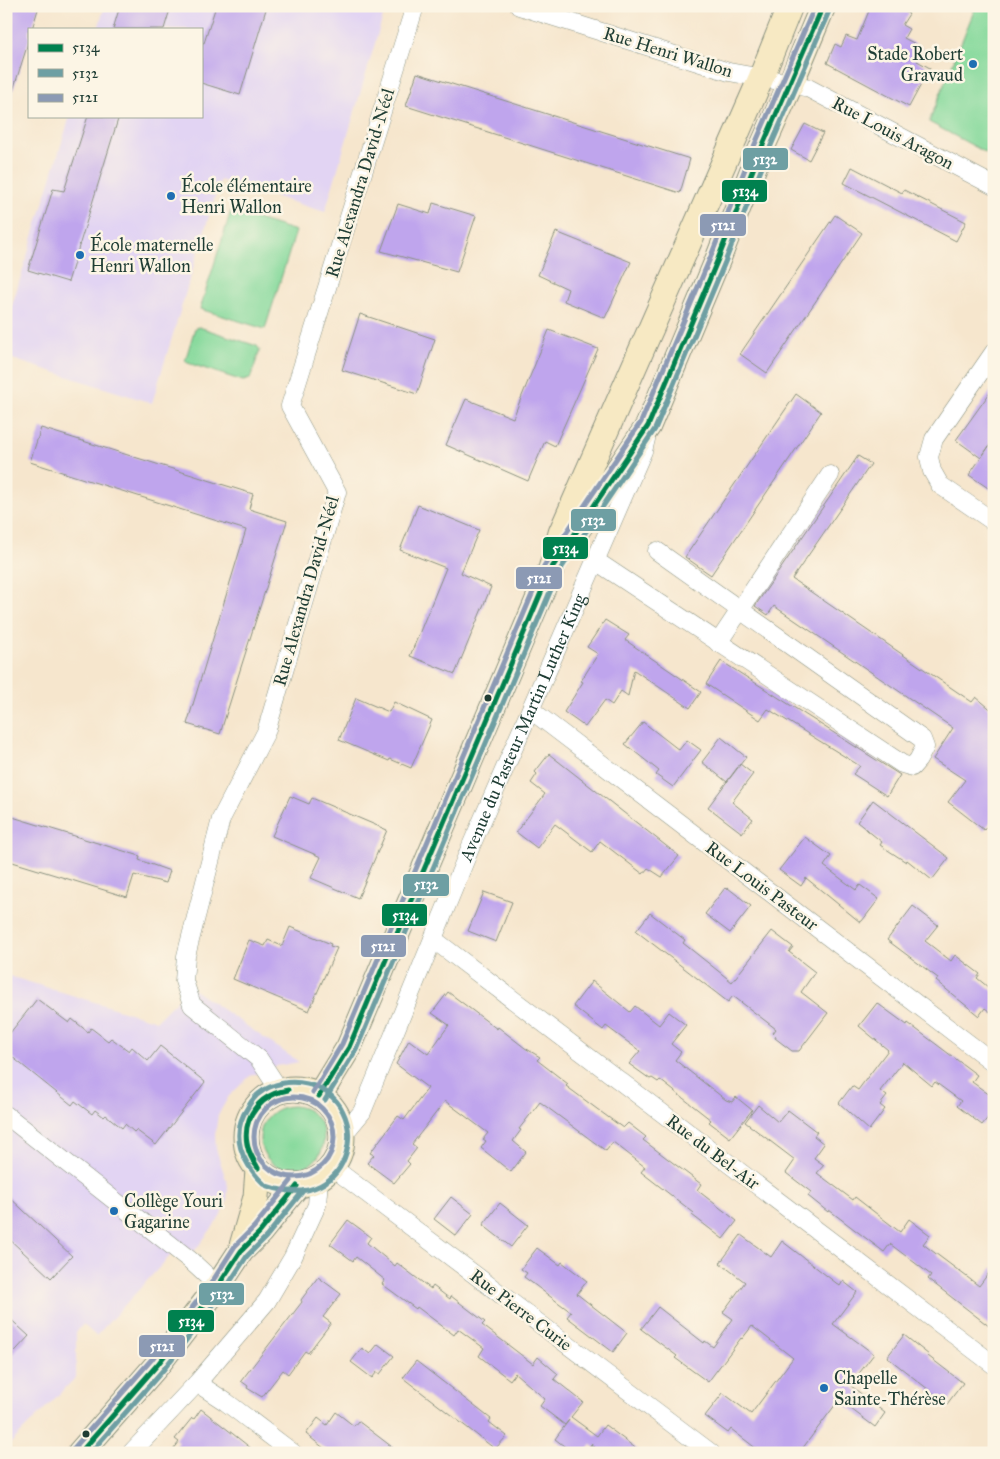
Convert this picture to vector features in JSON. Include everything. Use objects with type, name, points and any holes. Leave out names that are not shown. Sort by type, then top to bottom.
[{"type":"street","name":"Rue Alexandra David-Néel","points":[[280,1091],[259,1059],[192,1005],[184,981],[186,956],[221,819],[266,732],[337,492],[290,406],[415,6]]},
{"type":"street","name":"Rue Henri Wallon","points":[[519,6],[729,72],[792,83]]},
{"type":"street","name":"Avenue du Pasteur Martin Luther King","points":[[319,1096],[349,1048],[551,569],[565,524],[761,78],[790,6]]},
{"type":"street","name":"Avenue du Pasteur Martin Luther King","points":[[551,569],[648,426],[718,259],[759,154],[792,83],[823,6]]},
{"type":"street","name":"Rue Louis Aragon","points":[[792,83],[808,88],[994,186]]},
{"type":"street","points":[[994,352],[934,439],[929,457],[932,471],[940,485],[994,522]]},
{"type":"street","name":"Avenue du Pasteur Martin Luther King","points":[[80,1453],[158,1364],[218,1286],[241,1251],[340,1152],[342,1136],[362,1112],[433,939],[643,451],[648,426]]},
{"type":"street","points":[[718,643],[830,475]]},
{"type":"street","points":[[596,561],[902,764],[912,767],[918,760],[925,747],[922,739],[658,551]]},
{"type":"street","name":"Rue Louis Pasteur","points":[[531,710],[994,1063]]},
{"type":"street","name":"Rue du Bel-Air","points":[[433,939],[994,1365]]},
{"type":"street","points":[[316,1177],[282,1184],[269,1179],[258,1170],[250,1158],[246,1145],[246,1131],[250,1118],[257,1106],[268,1097],[280,1091],[294,1089],[307,1091],[319,1096],[331,1106],[339,1120],[342,1136]]},
{"type":"street","points":[[6,1115],[190,1260],[218,1286]]},
{"type":"street","name":"Avenue du Pasteur Martin Luther King","points":[[241,1251],[256,1197],[258,1170]]},
{"type":"street","name":"Avenue du Pasteur Martin Luther King","points":[[131,1453],[197,1383],[267,1301],[294,1257],[317,1205],[316,1177]]},
{"type":"street","name":"Rue Pierre Curie","points":[[316,1177],[710,1453]]},
{"type":"street","points":[[197,1383],[226,1402],[293,1453]]},
{"type":"shaded area","name":"École élémentaire Henri Wallon","points":[[105,6],[386,6],[325,212],[220,180],[152,403],[6,357],[6,325],[69,118],[202,118],[202,28],[98,28]]},
{"type":"shaded area","name":"Collège Youri Gagarine","points":[[6,975],[156,1021],[190,987],[299,1062],[277,1066],[250,1076],[229,1096],[218,1115],[215,1135],[216,1149],[228,1186],[227,1202],[218,1220],[193,1253],[181,1244],[96,1336],[83,1324],[76,1333],[76,1377],[6,1448]]},
{"type":"green space","name":"Stade Robert Gravaud","points":[[976,6],[994,6],[994,157],[929,122]]},
{"type":"green space","points":[[231,211],[296,231],[265,329],[200,309]]},
{"type":"green space","points":[[199,327],[257,346],[260,350],[250,379],[243,381],[185,361],[195,328]]},
{"type":"green space","points":[[286,1106],[298,1106],[315,1115],[322,1126],[324,1138],[322,1150],[315,1161],[298,1170],[286,1170],[274,1165],[265,1156],[260,1144],[260,1132],[265,1120],[274,1111]]},
{"type":"building","points":[[6,6],[39,6],[32,28],[28,28],[28,43],[10,100],[6,100]]},
{"type":"building","points":[[120,6],[171,6],[164,28],[113,28]]},
{"type":"building","points":[[216,6],[267,6],[240,95],[202,83],[202,42],[204,43]]},
{"type":"building","points":[[871,6],[895,6],[909,14],[902,25],[909,29],[904,38],[923,48],[917,61],[930,68],[909,107],[827,63],[835,44],[841,47],[846,36],[857,40]]},
{"type":"building","points":[[417,73],[690,159],[680,193],[406,106]]},
{"type":"building","points":[[87,118],[118,118],[68,282],[28,270],[53,189],[64,191]]},
{"type":"building","points":[[805,124],[823,133],[809,160],[791,150]]},
{"type":"building","points":[[852,167],[902,193],[904,190],[966,222],[956,241],[844,183]]},
{"type":"building","points":[[433,203],[476,216],[457,272],[381,251],[398,204],[430,214]]},
{"type":"building","points":[[835,215],[862,233],[767,373],[740,354]]},
{"type":"building","points":[[556,232],[631,262],[605,318],[564,301],[568,289],[538,275]]},
{"type":"building","points":[[360,314],[435,339],[417,394],[342,370]]},
{"type":"building","points":[[549,330],[598,349],[555,446],[545,441],[528,481],[446,445],[466,399],[513,418]]},
{"type":"building","points":[[994,387],[994,439],[981,458],[956,440]]},
{"type":"building","points":[[796,394],[821,412],[711,575],[685,557]]},
{"type":"building","points":[[41,428],[253,494],[249,509],[287,521],[220,734],[187,724],[246,530],[30,462]]},
{"type":"building","points":[[994,439],[994,492],[969,475]]},
{"type":"building","points":[[858,456],[871,464],[792,579],[972,702],[976,697],[994,712],[994,818],[984,830],[948,802],[965,780],[933,759],[953,728],[774,606],[768,615],[755,606]]},
{"type":"building","points":[[418,505],[479,530],[461,573],[491,587],[455,674],[410,656],[446,568],[400,550]]},
{"type":"building","points":[[605,620],[629,635],[625,640],[701,692],[690,708],[634,670],[628,696],[621,691],[612,705],[605,700],[585,727],[564,712],[598,654],[587,647]]},
{"type":"building","points":[[721,661],[900,775],[887,796],[853,774],[860,766],[768,709],[760,720],[706,684]]},
{"type":"building","points":[[356,698],[389,712],[394,702],[432,720],[411,768],[339,740]]},
{"type":"building","points":[[643,722],[679,750],[687,740],[701,750],[673,787],[656,775],[659,771],[625,744]]},
{"type":"building","points":[[721,737],[746,757],[727,782],[702,762]]},
{"type":"building","points":[[549,754],[679,856],[662,877],[648,868],[643,874],[600,841],[592,852],[555,824],[537,848],[516,832],[545,794],[531,783],[537,774],[535,772]]},
{"type":"building","points":[[740,764],[753,774],[732,802],[753,819],[742,833],[708,807]]},
{"type":"building","points":[[290,796],[309,804],[312,798],[387,830],[358,898],[311,878],[321,857],[272,836]]},
{"type":"building","points":[[873,800],[949,858],[932,880],[907,860],[906,862],[880,845],[882,842],[857,822]]},
{"type":"building","points":[[6,815],[140,856],[139,860],[170,871],[166,883],[134,875],[127,897],[6,860]]},
{"type":"building","points":[[805,837],[831,856],[824,866],[856,890],[860,885],[879,899],[862,921],[860,922],[806,878],[801,886],[779,870]]},
{"type":"building","points":[[725,888],[727,890],[728,888],[751,906],[730,933],[705,914]]},
{"type":"building","points":[[484,892],[512,902],[496,942],[468,931]]},
{"type":"building","points":[[913,906],[938,925],[925,941],[951,961],[955,955],[980,974],[977,978],[994,992],[994,1015],[985,1008],[979,1016],[936,981],[938,978],[887,940]]},
{"type":"building","points":[[650,913],[685,940],[683,943],[732,982],[772,931],[793,947],[789,952],[815,972],[801,992],[828,1013],[799,1051],[792,1051],[775,1038],[776,1036],[773,1033],[776,1029],[733,996],[728,1002],[636,931]]},
{"type":"building","points":[[290,927],[337,948],[309,1011],[233,979],[249,940],[265,946],[268,940],[282,946]]},
{"type":"building","points":[[592,981],[630,1012],[635,1006],[659,1025],[669,1012],[686,1025],[671,1044],[681,1052],[675,1060],[726,1100],[732,1102],[736,1097],[752,1110],[730,1138],[709,1122],[711,1120],[660,1080],[658,1082],[652,1078],[650,1079],[629,1064],[640,1051],[606,1026],[603,1030],[573,1006]]},
{"type":"building","points":[[448,992],[497,1029],[498,1027],[540,1057],[537,1060],[568,1084],[566,1086],[623,1128],[628,1123],[646,1137],[643,1140],[701,1184],[697,1190],[737,1221],[723,1239],[692,1215],[694,1213],[641,1172],[645,1167],[613,1142],[606,1151],[540,1102],[519,1129],[521,1130],[513,1141],[526,1152],[511,1172],[481,1148],[486,1141],[483,1139],[488,1133],[445,1101],[412,1144],[417,1148],[407,1161],[410,1164],[394,1183],[367,1163],[374,1155],[370,1153],[398,1116],[404,1120],[428,1088],[396,1064],[409,1040],[428,1054],[449,1025],[432,1013]]},
{"type":"building","points":[[37,999],[69,1023],[72,1019],[88,1032],[91,1028],[108,1041],[111,1038],[129,1051],[132,1047],[148,1061],[160,1046],[205,1082],[156,1145],[136,1130],[134,1132],[125,1124],[122,1128],[106,1115],[104,1117],[95,1110],[92,1114],[75,1101],[72,1105],[6,1052],[6,1038]]},
{"type":"building","points":[[877,1003],[907,1025],[908,1023],[977,1075],[972,1082],[994,1098],[994,1110],[982,1125],[957,1106],[961,1101],[935,1082],[932,1086],[903,1062],[880,1091],[887,1096],[880,1105],[885,1109],[869,1130],[839,1103],[852,1086],[858,1090],[888,1050],[859,1026]]},
{"type":"building","points":[[758,1105],[778,1122],[788,1110],[817,1132],[814,1136],[824,1144],[814,1158],[824,1165],[817,1173],[853,1200],[855,1197],[900,1232],[909,1219],[930,1235],[923,1244],[979,1286],[994,1266],[994,1330],[928,1279],[931,1275],[890,1244],[884,1252],[808,1196],[811,1192],[786,1173],[795,1160],[745,1122]]},
{"type":"building","points":[[6,1194],[72,1256],[51,1278],[6,1236]]},
{"type":"building","points":[[451,1197],[473,1214],[456,1236],[434,1219]]},
{"type":"building","points":[[500,1203],[528,1225],[511,1247],[483,1225]]},
{"type":"building","points":[[348,1220],[371,1237],[367,1243],[395,1266],[397,1263],[431,1289],[433,1286],[450,1299],[451,1296],[485,1322],[482,1325],[533,1364],[538,1357],[558,1374],[554,1379],[583,1402],[571,1417],[597,1436],[605,1425],[642,1453],[602,1453],[591,1445],[592,1443],[585,1453],[573,1453],[555,1439],[569,1420],[565,1425],[540,1406],[545,1399],[515,1373],[510,1380],[479,1356],[484,1348],[458,1329],[454,1335],[382,1284],[385,1280],[356,1257],[353,1261],[330,1244]]},
{"type":"building","points":[[741,1235],[771,1257],[782,1241],[840,1286],[843,1281],[857,1292],[833,1324],[874,1354],[850,1385],[885,1413],[875,1427],[839,1400],[799,1453],[762,1453],[731,1429],[728,1433],[705,1416],[723,1393],[751,1414],[793,1358],[752,1326],[708,1382],[675,1358],[677,1356],[641,1329],[658,1307],[704,1343],[705,1341],[713,1347],[733,1319],[723,1312],[745,1282],[720,1263]]},
{"type":"building","points":[[537,1248],[560,1265],[562,1262],[587,1281],[577,1294],[627,1333],[613,1352],[567,1317],[571,1312],[524,1277],[527,1273],[521,1269]]},
{"type":"building","points":[[318,1277],[341,1294],[323,1317],[331,1323],[308,1353],[305,1351],[288,1374],[283,1370],[262,1397],[247,1388],[248,1386],[241,1381],[302,1302],[301,1300]]},
{"type":"building","points":[[6,1315],[29,1336],[6,1361]]},
{"type":"building","points":[[904,1335],[963,1383],[947,1404],[887,1357]]},
{"type":"building","points":[[378,1344],[394,1356],[380,1374],[377,1372],[372,1378],[351,1362],[362,1348],[370,1354]]},
{"type":"building","points":[[416,1361],[491,1419],[489,1422],[507,1436],[495,1449],[403,1378]]},
{"type":"building","points":[[201,1409],[257,1453],[171,1453],[179,1442],[175,1439]]},
{"type":"building","points":[[336,1412],[354,1426],[358,1421],[400,1453],[330,1453],[306,1434],[318,1418],[327,1425]]},
{"type":"transit line","name":"5121","points":[[313,1092],[342,1044],[544,566],[641,422],[711,256],[752,151],[815,6]]},
{"type":"transit line","name":"5134","points":[[319,1096],[349,1047],[551,569],[648,426],[718,259],[759,154],[823,6]]},
{"type":"transit line","name":"5132","points":[[325,1100],[356,1050],[558,573],[655,429],[725,262],[766,157],[830,9]]},
{"type":"transit line","name":"5132","points":[[264,1184],[244,1158],[239,1138],[242,1117],[252,1101],[266,1089],[288,1082],[307,1084],[329,1094],[343,1111],[348,1131],[346,1153],[337,1172],[320,1185],[297,1191],[267,1186]]},
{"type":"transit line","name":"5134","points":[[258,1168],[247,1144],[246,1131],[249,1120],[263,1100],[288,1090]]},
{"type":"transit line","name":"5134","points":[[258,1168],[250,1153],[246,1133],[251,1116],[256,1108],[270,1096],[288,1090]]},
{"type":"transit line","name":"5121","points":[[294,1097],[309,1100],[322,1109],[331,1122],[334,1137],[331,1152],[322,1165],[309,1174],[294,1177],[279,1174],[266,1165],[257,1152],[254,1137],[257,1122],[266,1109],[279,1100],[294,1097]]},
{"type":"transit line","name":"5121","points":[[74,1448],[152,1359],[212,1282],[235,1246],[254,1227],[291,1181]]},
{"type":"transit line","name":"5134","points":[[80,1453],[158,1364],[218,1286],[241,1251],[260,1232],[297,1186]]},
{"type":"transit line","name":"5132","points":[[90,1453],[164,1369],[224,1291],[247,1256],[266,1237],[303,1191]]},
{"type":"place","name":"Stade Robert Gravaud","points":[[973,64]]},
{"type":"place","name":"École élémentaire Henri Wallon","points":[[171,196]]},
{"type":"place","name":"École maternelle Henri Wallon","points":[[80,255]]},
{"type":"place","name":"Collège Youri Gagarine","points":[[114,1211]]},
{"type":"place","name":"Chapelle Sainte-Thérèse","points":[[824,1388]]}]
